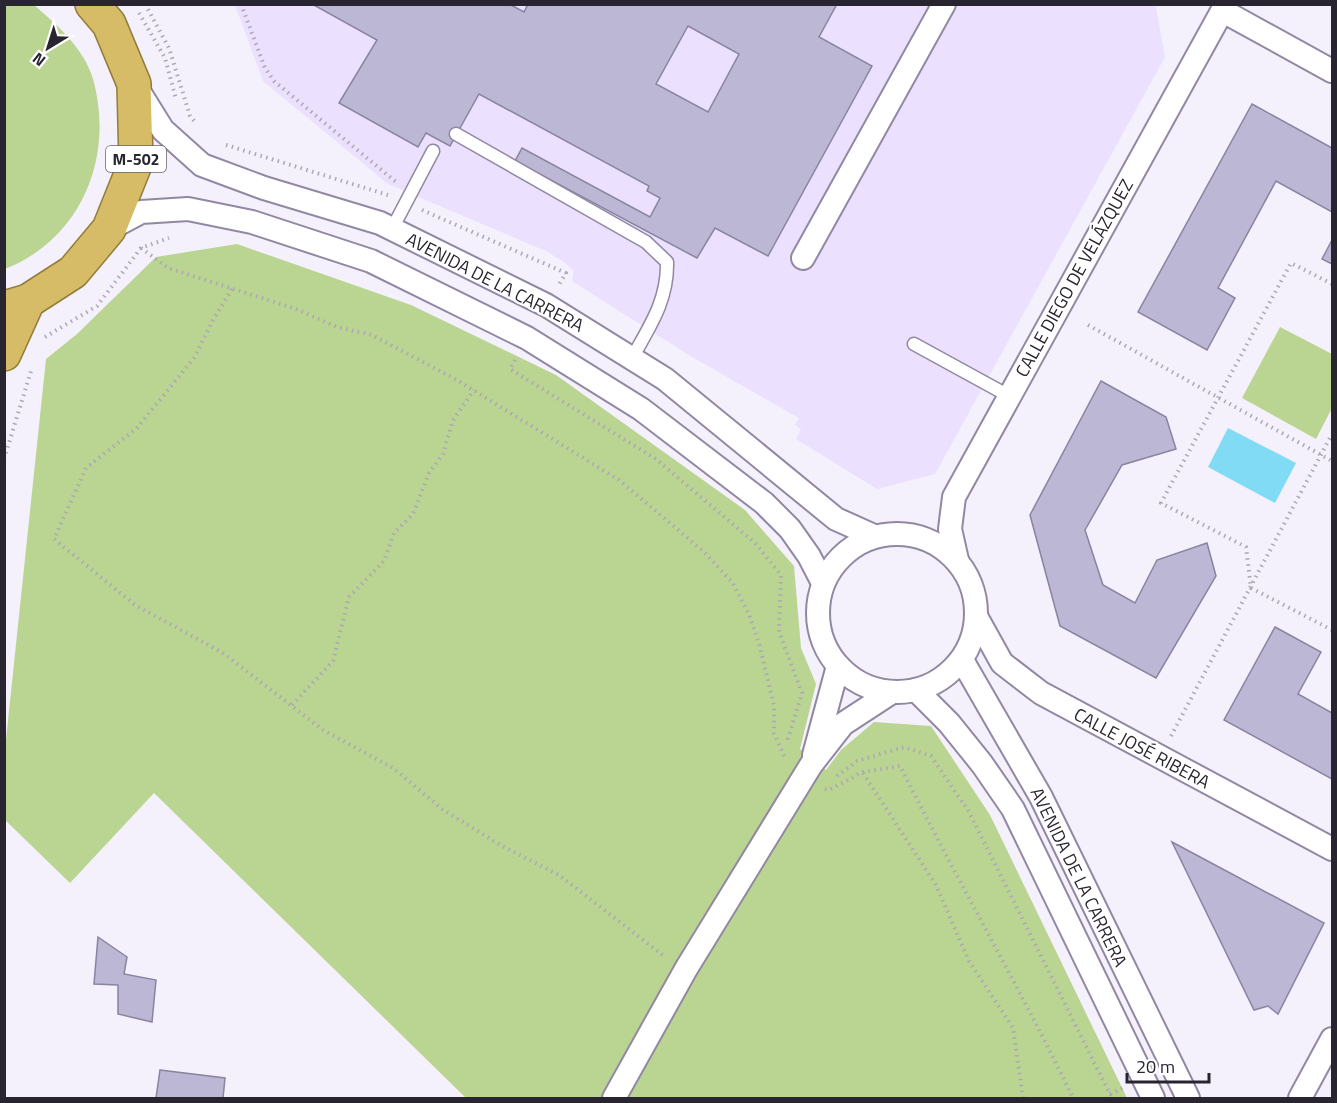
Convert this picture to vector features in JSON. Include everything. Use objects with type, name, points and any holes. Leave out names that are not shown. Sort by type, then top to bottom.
[{"type":"highway","name":"M-502","points":[[19,358],[16,304],[73,272],[110,229],[136,162],[134,84],[109,24],[92,4]]},
{"type":"street","points":[[803,258],[944,4]]},
{"type":"street","points":[[1220,7],[1332,72]]},
{"type":"street","name":"CALLE DIEGO DE VELÁZQUEZ","points":[[957,560],[950,529],[954,497],[1220,7]]},
{"type":"street","name":"AVENIDA DE LA CARRERA","points":[[134,84],[163,130],[202,165],[264,188],[392,229],[546,305],[665,379],[836,519],[874,536]]},
{"type":"street","name":"AVENIDA DE LA CARRERA","points":[[110,229],[141,212],[165,210],[188,209],[252,222],[371,261],[517,333],[642,409],[764,504],[790,529],[810,556],[823,583]]},
{"type":"street","points":[[890,533],[916,535],[936,543],[957,560],[976,598],[977,618],[971,642],[962,660],[942,679],[916,690],[892,692],[859,683],[838,666],[825,646],[818,627],[818,602],[823,583],[835,562],[850,548],[874,536],[890,533]]},
{"type":"street","name":"CALLE JOSÉ RIBERA","points":[[977,618],[1002,663],[1041,693],[1332,849]]},
{"type":"street","name":"AVENIDA DE LA CARRERA","points":[[962,660],[1041,797],[1188,1096]]},
{"type":"street","points":[[806,773],[838,666]]},
{"type":"street","name":"AVENIDA DE LA CARRERA","points":[[916,690],[963,739],[1013,809],[1153,1098]]},
{"type":"street","points":[[614,1098],[686,969],[806,773],[843,724],[892,692]]},
{"type":"street","points":[[1300,1098],[1332,1039]]},
{"type":"lane","points":[[456,134],[646,242],[667,262],[668,284],[662,301],[632,358]]},
{"type":"lane","points":[[392,229],[433,151]]},
{"type":"lane","points":[[914,344],[1008,396]]},
{"type":"path","points":[[134,4],[165,58],[176,101]]},
{"type":"path","points":[[242,4],[265,68],[274,81],[390,179],[412,189]]},
{"type":"path","points":[[181,110],[190,126]]},
{"type":"path","points":[[264,188],[273,159]]},
{"type":"path","points":[[40,340],[97,306],[141,248],[160,239],[172,237]]},
{"type":"path","points":[[141,248],[168,268],[297,309],[338,327],[372,335],[474,390],[619,480],[679,529],[732,582],[749,614],[760,647],[774,706],[774,733],[786,759],[829,790],[862,772],[900,766],[946,857],[1036,1020],[1073,1098]]},
{"type":"path","points":[[1251,588],[1246,547],[1161,503],[1292,263],[1332,284]]},
{"type":"path","points":[[232,289],[194,358],[136,428],[86,468],[54,539],[135,605],[223,653],[323,730],[393,768],[442,809],[502,846],[559,875],[665,957],[686,969]]},
{"type":"path","points":[[1089,325],[1332,461]]},
{"type":"path","points":[[4,459],[19,358]]},
{"type":"path","points":[[291,705],[333,661],[349,597],[384,561],[394,533],[413,514],[429,473],[443,454],[453,420],[474,390]]},
{"type":"path","points":[[1162,759],[1170,738],[1332,434]]},
{"type":"path","points":[[1251,588],[1332,630]]},
{"type":"path","points":[[834,777],[857,761],[904,747],[931,756],[969,812],[1112,1098]]},
{"type":"path","points":[[862,772],[936,885],[969,961],[1013,1028],[1023,1098]]},
{"type":"shaded area","points":[[235,5],[1152,5],[1156,7],[1165,57],[935,474],[877,489],[796,439],[801,429],[795,425],[799,418],[692,357],[572,281],[574,271],[564,262],[546,251],[388,184],[263,81]]},
{"type":"green space","points":[[5,4],[34,5],[76,47],[93,79],[99,108],[99,137],[95,165],[86,192],[72,216],[54,238],[32,255],[5,269]]},
{"type":"green space","points":[[237,244],[411,305],[556,375],[745,510],[794,566],[801,648],[816,684],[800,749],[826,770],[841,750],[874,722],[931,726],[990,815],[1127,1098],[466,1098],[154,793],[70,883],[5,820],[5,749],[46,359],[77,334],[156,257]]},
{"type":"green space","points":[[1280,327],[1332,354],[1332,408],[1316,439],[1242,398]]},
{"type":"water","points":[[1228,428],[1296,463],[1275,503],[1208,467]]},
{"type":"building","points":[[312,4],[509,4],[524,12],[528,4],[837,4],[819,37],[872,66],[768,256],[715,228],[697,258],[515,161],[522,148],[650,217],[660,198],[647,191],[649,186],[479,94],[450,146],[426,133],[418,147],[339,103],[377,40]],"holes":[[[688,26],[739,54],[708,112],[656,84]]]},
{"type":"building","points":[[1252,104],[1332,148],[1332,212],[1276,181],[1218,288],[1235,298],[1207,350],[1138,312]]},
{"type":"building","points":[[1332,240],[1332,264],[1322,259]]},
{"type":"building","points":[[1101,381],[1166,417],[1176,449],[1122,465],[1085,530],[1103,585],[1135,603],[1157,560],[1207,543],[1216,576],[1156,678],[1060,626],[1030,515]]},
{"type":"building","points":[[1275,627],[1321,652],[1298,694],[1332,713],[1332,779],[1224,720]]},
{"type":"building","points":[[1172,842],[1324,923],[1278,1014],[1268,1006],[1254,1010]]},
{"type":"building","points":[[98,937],[127,957],[124,974],[156,980],[152,1022],[118,1014],[118,985],[94,984]]},
{"type":"building","points":[[160,1070],[225,1078],[223,1098],[156,1098]]}]
